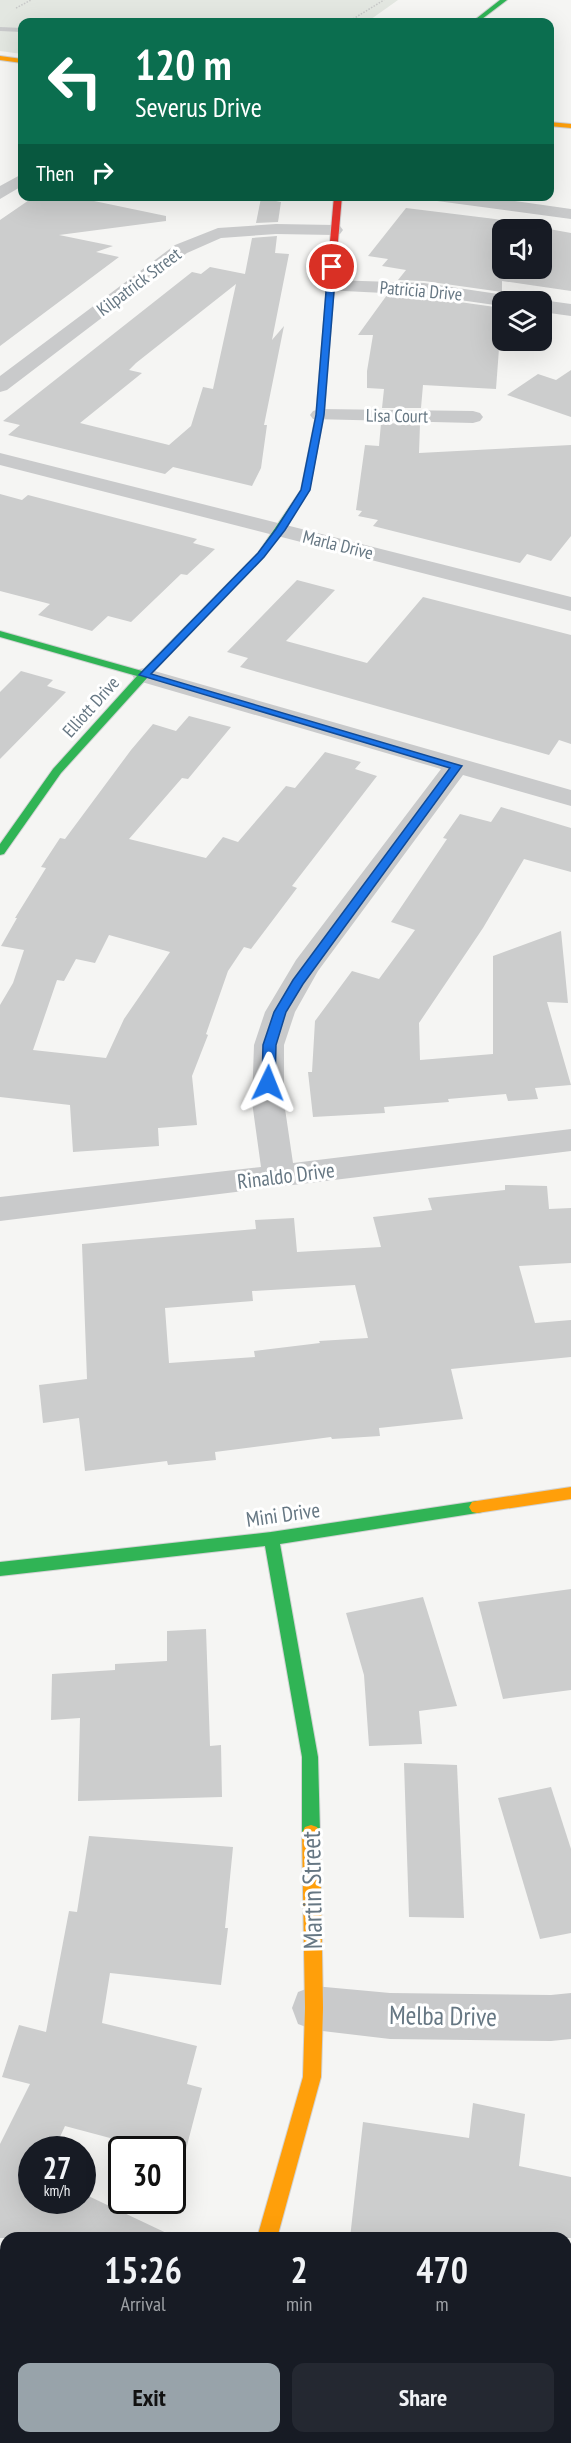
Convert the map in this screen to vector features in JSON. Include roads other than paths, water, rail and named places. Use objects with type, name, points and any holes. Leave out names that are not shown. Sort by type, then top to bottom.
[{"type":"street","points":[[480,18],[504,0]]},
{"type":"street","points":[[0,58],[18,60]]},
{"type":"street","points":[[554,124],[571,126]]},
{"type":"street","points":[[0,194],[18,183]]},
{"type":"street","name":"Elliott Drive","points":[[3,842],[57,771],[144,675],[261,555],[305,490],[320,415],[331,286],[333,230],[337,201]]},
{"type":"street","points":[[474,201],[571,214]]},
{"type":"street","name":"Kilpatrick Street","points":[[0,386],[181,249],[218,233],[333,230]]},
{"type":"street","name":"Patricia Drive","points":[[331,286],[424,289],[492,299]]},
{"type":"street","points":[[552,307],[571,310]]},
{"type":"street","name":"Lisa Court","points":[[320,415],[473,417]]},
{"type":"street","name":"Marla Drive","points":[[0,459],[571,604]]},
{"type":"street","points":[[0,634],[571,798]]},
{"type":"street","points":[[279,1177],[268,1102],[269,1045],[280,1012],[306,968],[456,766]]},
{"type":"street","name":"Rinaldo Drive","points":[[0,1209],[571,1140]]},
{"type":"street","name":"Mini Drive","points":[[0,1569],[271,1539],[571,1493]]},
{"type":"street","name":"Martin Street","points":[[269,2232],[312,2077],[315,2008],[310,1757],[271,1539]]},
{"type":"street","name":"Melba Drive","points":[[315,2008],[390,2016],[551,2018],[571,2016]]},
{"type":"lane","points":[[0,29],[18,30]]}]
